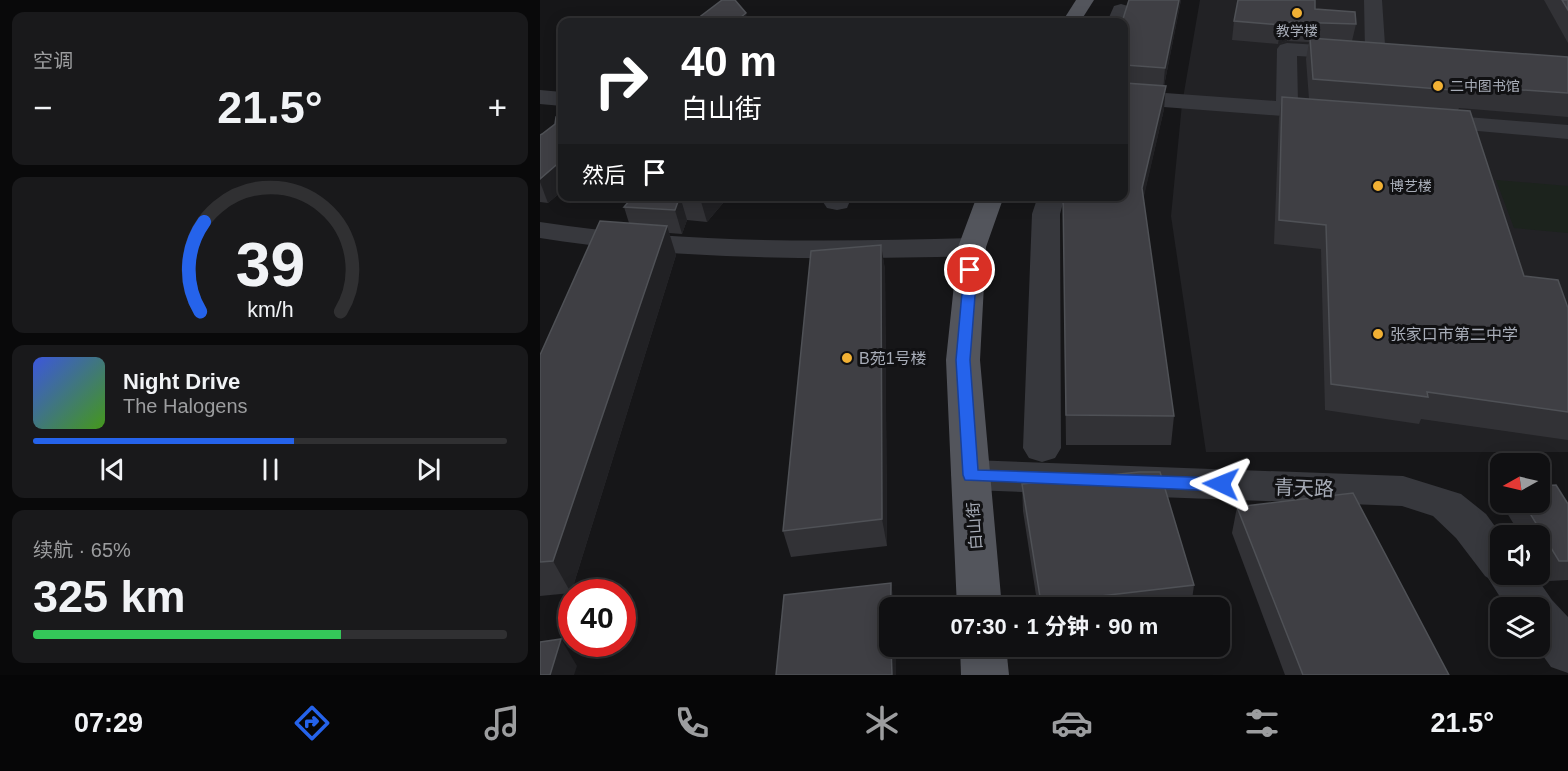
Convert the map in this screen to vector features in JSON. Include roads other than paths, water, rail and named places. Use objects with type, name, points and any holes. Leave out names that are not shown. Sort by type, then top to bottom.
[{"type":"main road","points":[[1074,18],[1085,0]]},
{"type":"main road","name":"白山街","points":[[979,597],[963,360],[972,247],[989,201]]},
{"type":"main road","points":[[984,657],[985,675]]},
{"type":"street","points":[[1372,0],[1375,50]]},
{"type":"street","points":[[1287,109],[1287,49],[1360,54],[1375,50],[1432,54]]},
{"type":"street","points":[[540,97],[558,99]]},
{"type":"street","points":[[1128,97],[1345,114]]},
{"type":"street","points":[[1404,118],[1568,132]]},
{"type":"street","points":[[1042,448],[1046,214],[1050,201]]},
{"type":"street","points":[[540,230],[677,247],[791,252],[972,247]]},
{"type":"street","name":"青天路","points":[[971,475],[1403,491],[1447,505],[1471,526],[1490,551]]},
{"type":"street","points":[[1550,629],[1568,652]]},
{"type":"place","name":"教学楼","points":[[1297,13]]},
{"type":"place","name":"二中图书馆","points":[[1438,86]]},
{"type":"place","name":"博艺楼","points":[[1378,186]]},
{"type":"place","name":"张家口市第二中学","points":[[1378,334]]},
{"type":"place","name":"B苑1号楼","points":[[847,358]]}]
